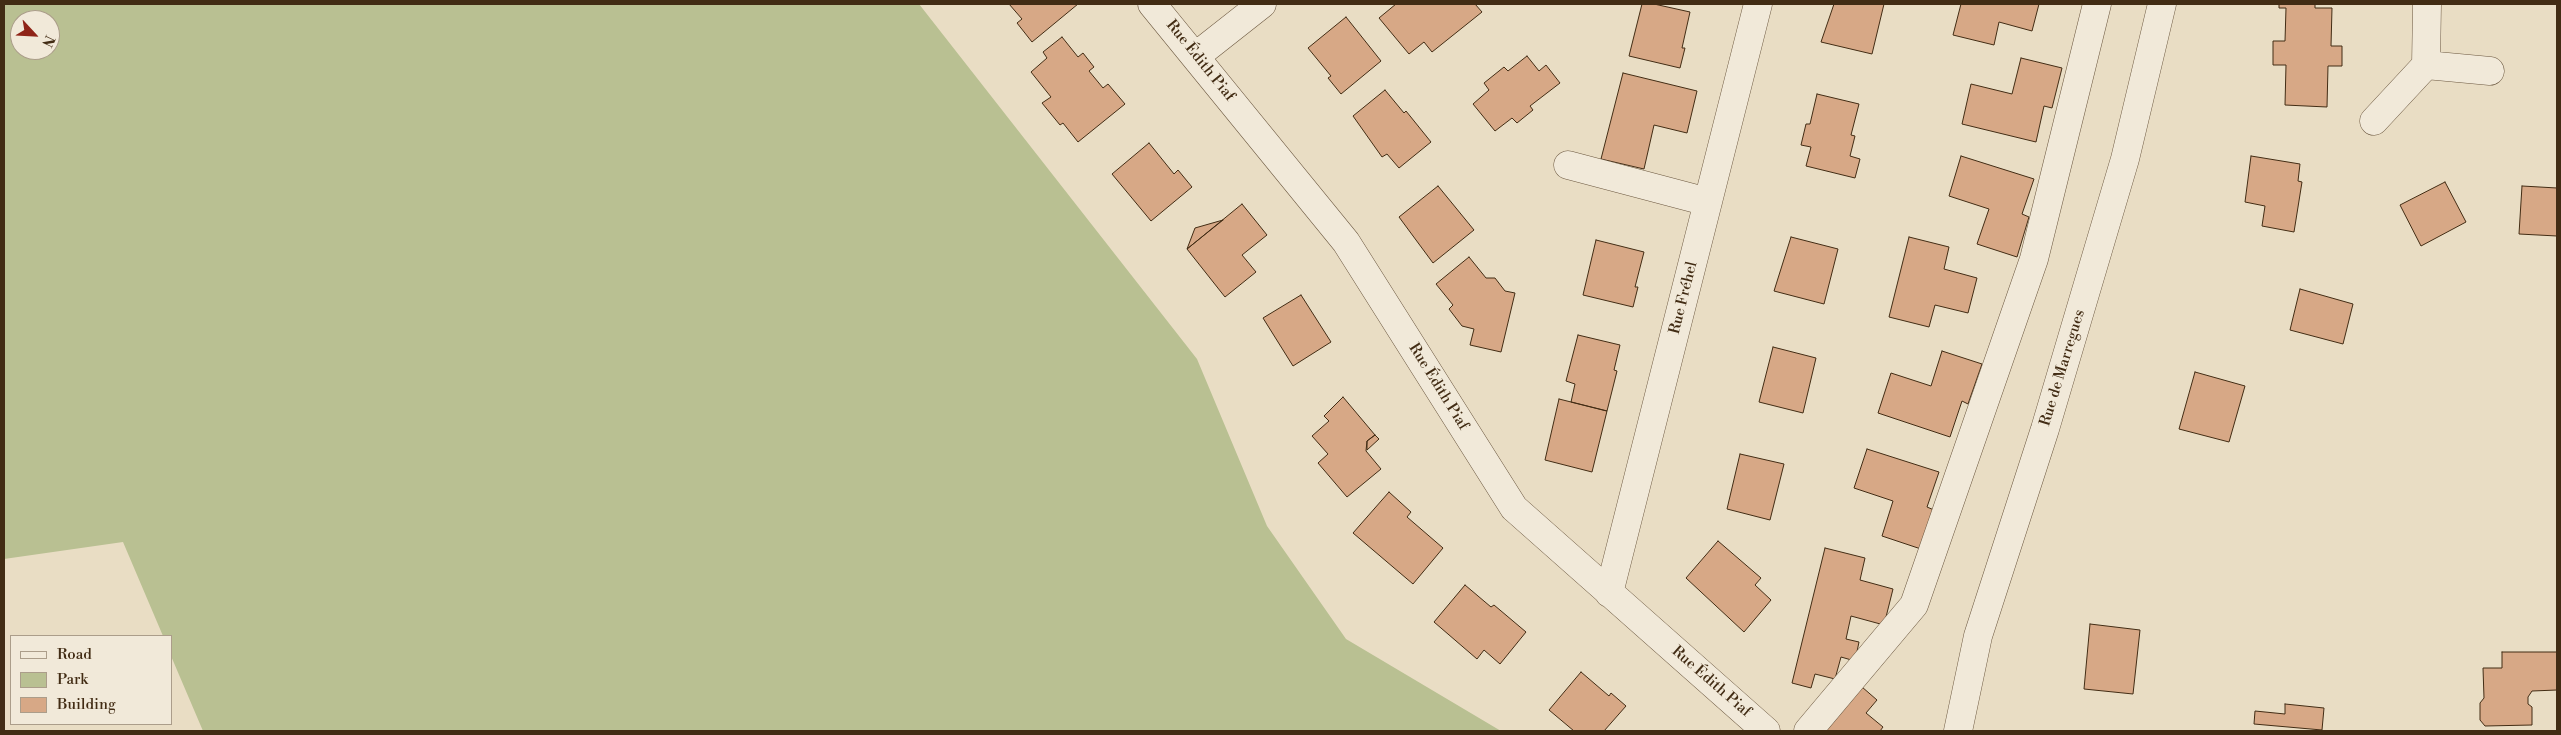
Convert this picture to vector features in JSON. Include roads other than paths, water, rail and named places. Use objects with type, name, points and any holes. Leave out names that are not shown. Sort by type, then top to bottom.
[{"type":"street","name":"Rue Édith Piaf","points":[[1152,4],[1346,242],[1514,508],[1766,731]]},
{"type":"street","points":[[1196,56],[1262,4]]},
{"type":"street","name":"Rue Fréhel","points":[[1609,593],[1758,4]]},
{"type":"street","points":[[1808,731],[1914,605],[2034,258],[2097,4]]},
{"type":"street","name":"Rue de Marregues","points":[[1958,731],[1978,636],[2045,429],[2126,159],[2162,4]]},
{"type":"street","points":[[2374,121],[2426,65],[2427,4]]},
{"type":"street","points":[[2426,65],[2490,70]]},
{"type":"street","points":[[1568,165],[1708,202]]}]
